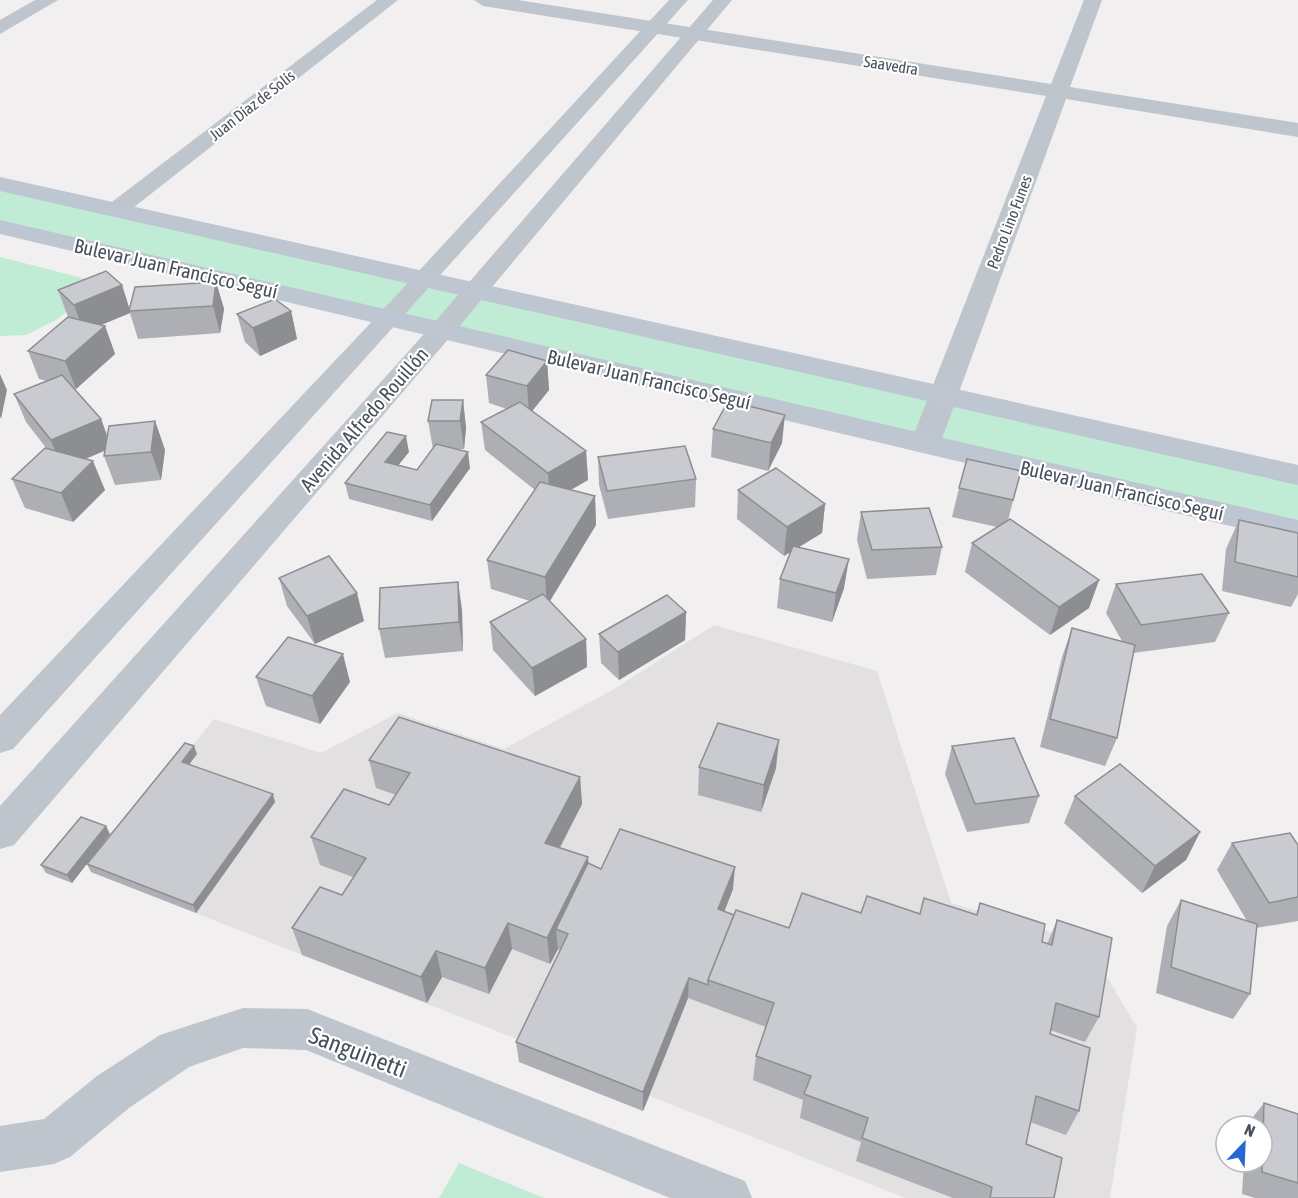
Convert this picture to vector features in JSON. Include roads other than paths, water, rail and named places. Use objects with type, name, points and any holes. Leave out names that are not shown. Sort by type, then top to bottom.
[{"type":"main road","points":[[0,184],[1298,475]]},
{"type":"main road","name":"Bulevar Juan Francisco Seguí","points":[[0,227],[1298,531]]},
{"type":"street","points":[[0,28],[49,0]]},
{"type":"street","name":"Juan Díaz de Solís","points":[[116,210],[388,0]]},
{"type":"street","name":"Saavedra","points":[[483,0],[1298,130]]},
{"type":"street","points":[[0,739],[390,318],[679,0]]},
{"type":"street","name":"Avenida Alfredo Rouillón","points":[[0,833],[476,291],[723,0]]},
{"type":"street","name":"Pedro Lino Funes","points":[[925,444],[1093,0]]},
{"type":"street","name":"Sanguinetti","points":[[0,1149],[54,1141],[113,1092],[176,1050],[243,1028],[307,1030],[728,1198]]}]
